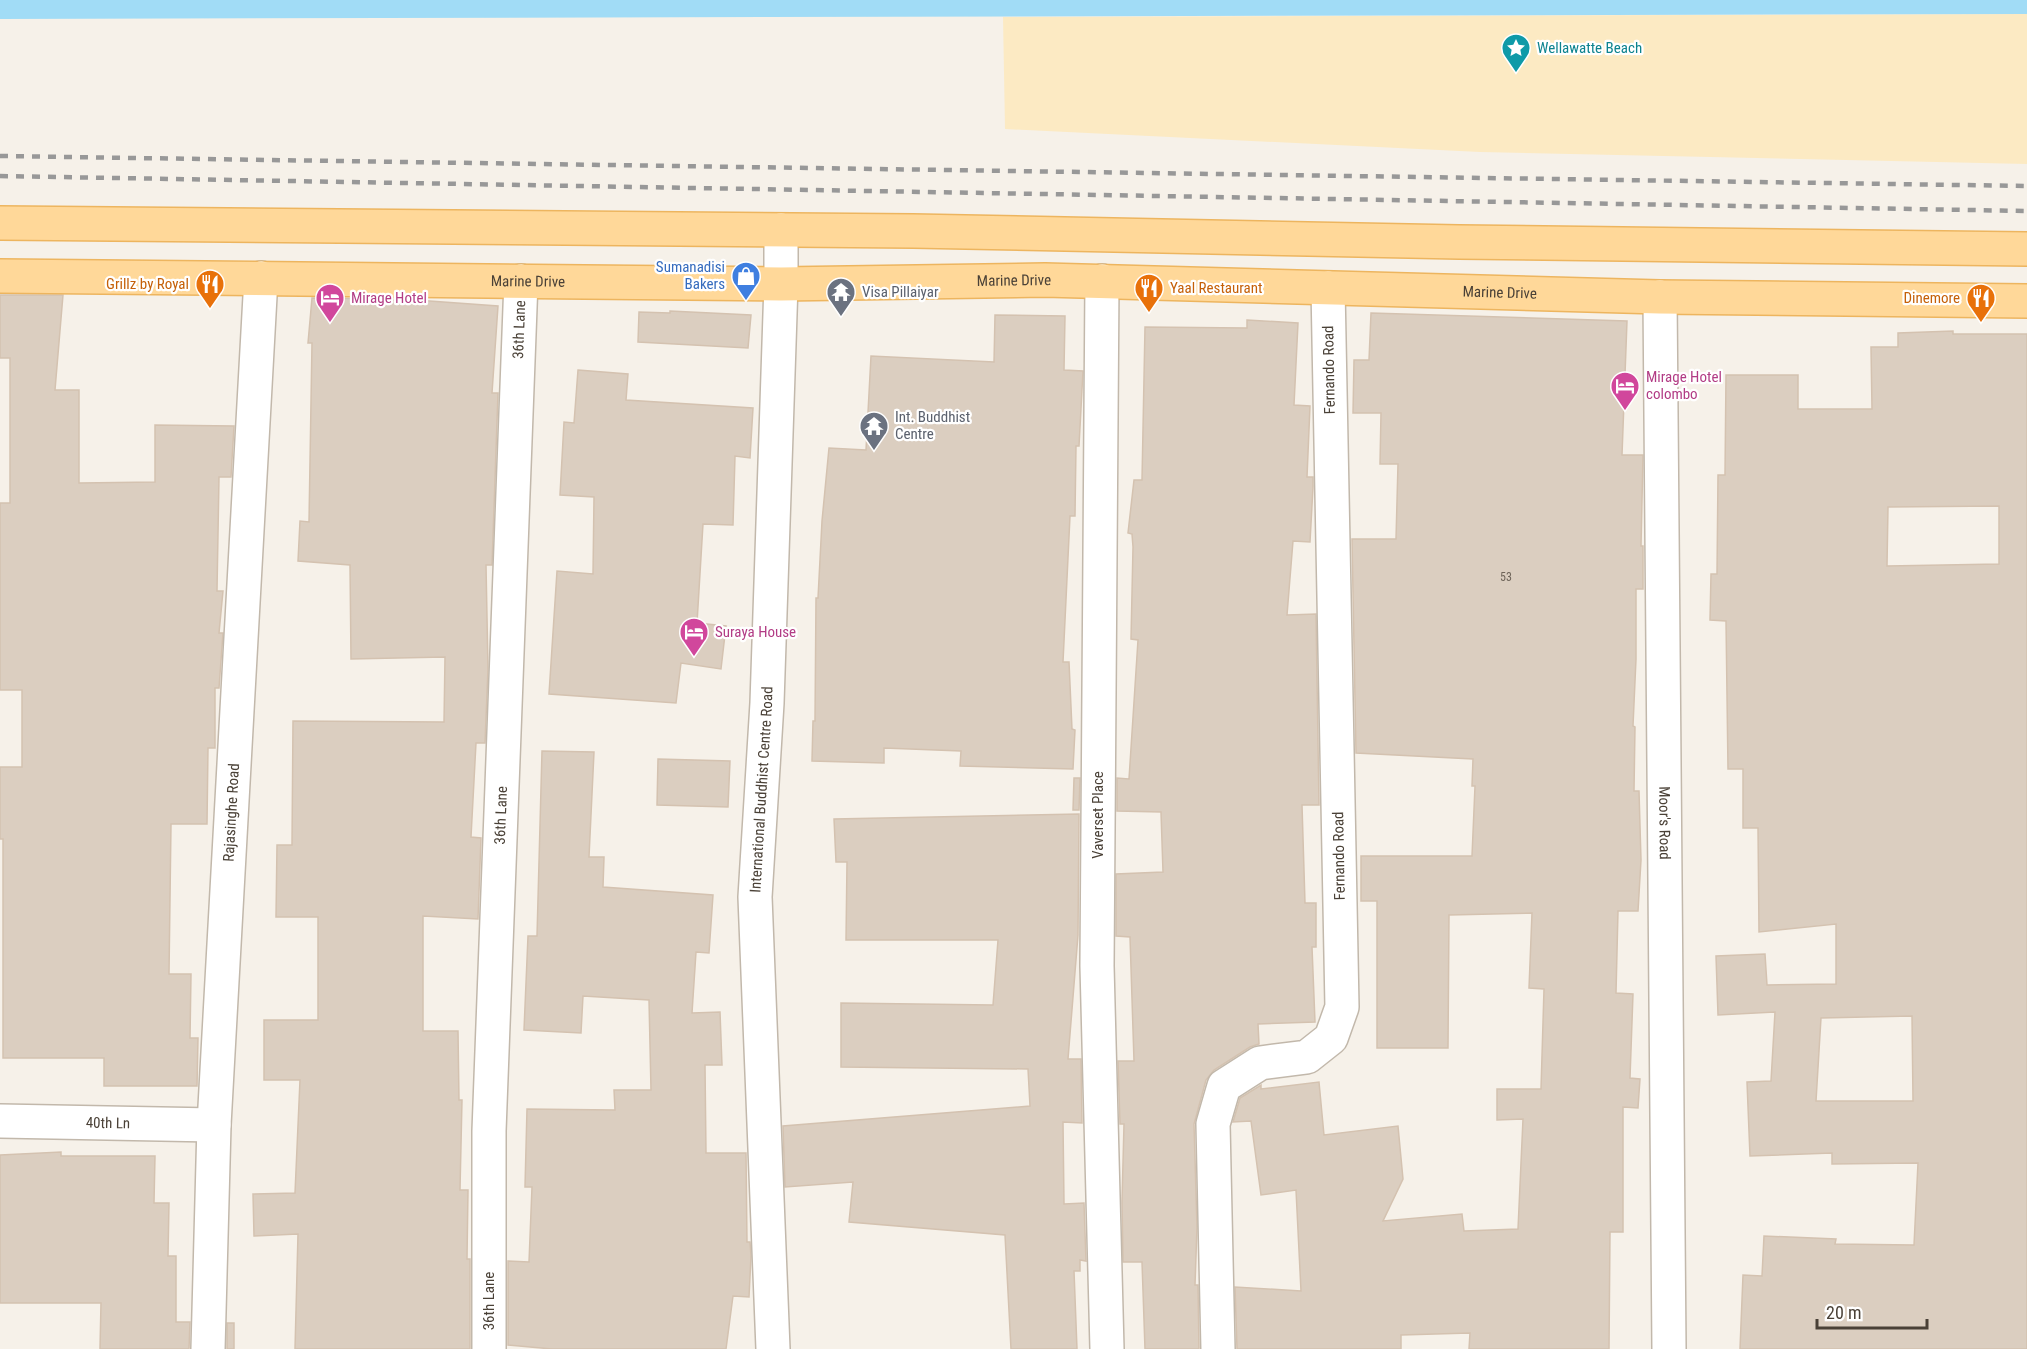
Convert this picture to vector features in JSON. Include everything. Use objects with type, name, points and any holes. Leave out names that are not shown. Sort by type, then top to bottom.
[{"type":"main road","points":[[0,223],[781,230],[2027,249]]},
{"type":"main road","name":"Marine Drive","points":[[0,276],[781,284],[1045,280],[1660,297],[2027,301]]},
{"type":"street","name":"International Buddhist Centre Road","points":[[773,1349],[755,897],[767,703],[781,230]]},
{"type":"street","name":"Rajasinghe Road","points":[[208,1349],[214,1125],[261,278]]},
{"type":"street","name":"36th Lane","points":[[489,1349],[489,1131],[521,281]]},
{"type":"street","name":"Vaverset Place","points":[[1102,281],[1097,966],[1107,1349]]},
{"type":"street","name":"Fernando Road","points":[[1218,1349],[1213,1124],[1224,1086],[1260,1064],[1307,1057],[1331,1038],[1342,1006],[1328,288]]},
{"type":"street","name":"Moor's Road","points":[[1660,297],[1669,1349]]},
{"type":"street","name":"40th Ln","points":[[0,1122],[214,1125]]},
{"type":"sand","name":"Wellawatte Beach","points":[[2027,14],[2027,164],[1480,152],[1005,129],[1003,17]]},
{"type":"water","points":[[0,0],[2027,0],[2027,14],[0,19]]},
{"type":"building","points":[[0,295],[63,295],[55,390],[79,390],[79,483],[155,482],[155,425],[234,426],[231,477],[219,477],[217,591],[223,591],[219,633],[223,633],[219,688],[215,688],[215,748],[208,748],[207,824],[171,824],[169,974],[191,974],[190,1038],[198,1038],[197,1086],[104,1086],[104,1058],[3,1058],[3,839],[0,839],[0,767],[22,767],[22,690],[0,690],[0,503],[10,503],[10,358],[0,358]]},
{"type":"building","points":[[312,298],[402,299],[498,306],[492,393],[498,393],[492,565],[486,565],[488,669],[485,743],[476,743],[471,837],[481,838],[478,919],[423,916],[423,1031],[458,1031],[459,1100],[462,1100],[460,1190],[468,1190],[467,1259],[470,1259],[470,1349],[295,1349],[298,1234],[254,1236],[253,1194],[295,1193],[300,1080],[264,1080],[264,1020],[318,1020],[318,917],[276,917],[277,845],[292,845],[293,721],[444,722],[445,657],[351,659],[350,565],[298,561],[300,521],[309,522],[312,343],[308,343]]},
{"type":"building","points":[[670,311],[751,315],[748,348],[638,342],[639,312],[670,313]]},
{"type":"building","points":[[1371,313],[1627,321],[1622,455],[1643,455],[1641,546],[1643,546],[1643,589],[1636,589],[1633,726],[1635,727],[1634,791],[1639,791],[1641,860],[1638,911],[1618,911],[1616,993],[1633,994],[1630,1078],[1640,1079],[1638,1108],[1623,1107],[1623,1232],[1610,1232],[1609,1349],[1469,1349],[1470,1333],[1401,1335],[1401,1349],[1237,1349],[1235,1287],[1301,1291],[1296,1190],[1261,1195],[1251,1121],[1233,1122],[1240,1098],[1261,1085],[1261,1089],[1319,1082],[1324,1135],[1398,1126],[1403,1179],[1383,1221],[1462,1214],[1464,1231],[1518,1229],[1523,1119],[1497,1120],[1497,1089],[1541,1089],[1544,989],[1529,988],[1532,913],[1449,915],[1448,1048],[1377,1048],[1377,901],[1361,901],[1361,856],[1472,856],[1475,786],[1472,786],[1473,759],[1356,753],[1352,539],[1396,539],[1398,464],[1380,464],[1381,413],[1353,413],[1354,360],[1369,360]]},
{"type":"building","points":[[995,315],[1065,316],[1064,370],[1083,371],[1079,446],[1076,446],[1075,516],[1070,516],[1063,662],[1069,662],[1072,729],[1075,730],[1073,769],[960,766],[961,751],[884,748],[884,763],[812,761],[813,721],[815,721],[816,598],[818,598],[829,448],[866,450],[871,356],[994,362]]},
{"type":"building","points":[[1247,320],[1298,323],[1294,405],[1310,406],[1307,477],[1313,477],[1313,487],[1310,542],[1293,541],[1287,615],[1316,614],[1319,805],[1302,805],[1305,903],[1316,903],[1316,947],[1312,947],[1315,1022],[1258,1024],[1259,1044],[1250,1047],[1214,1070],[1206,1080],[1194,1124],[1197,1227],[1195,1285],[1198,1285],[1199,1349],[1145,1349],[1142,1262],[1123,1262],[1124,1124],[1120,1124],[1118,1061],[1134,1061],[1130,937],[1116,936],[1116,874],[1163,872],[1161,812],[1117,811],[1117,778],[1129,779],[1138,640],[1131,639],[1133,547],[1132,534],[1128,533],[1134,480],[1142,480],[1145,327],[1247,328]]},
{"type":"building","points":[[1953,331],[1953,334],[2027,334],[2027,1349],[1740,1349],[1743,1275],[1762,1276],[1764,1236],[1836,1239],[1835,1244],[1914,1245],[1918,1163],[1832,1164],[1832,1153],[1750,1156],[1747,1082],[1771,1081],[1775,1012],[1718,1015],[1716,956],[1765,954],[1767,985],[1836,984],[1836,924],[1759,932],[1758,828],[1743,828],[1743,769],[1728,769],[1726,621],[1710,620],[1711,574],[1717,574],[1718,475],[1725,475],[1726,375],[1798,375],[1798,409],[1872,409],[1871,347],[1898,347],[1898,333]],"holes":[[[1999,506],[1999,564],[1887,566],[1888,507]],[[1912,1016],[1913,1101],[1816,1101],[1821,1018]]]},
{"type":"building","points":[[578,370],[628,374],[626,400],[753,408],[750,458],[735,456],[733,525],[703,524],[697,623],[726,626],[721,669],[681,663],[676,703],[549,694],[557,571],[593,574],[594,497],[560,495],[564,422],[574,423]]},
{"type":"building","points":[[542,751],[594,752],[589,857],[604,857],[603,887],[713,895],[709,953],[696,952],[692,1013],[720,1012],[722,1065],[705,1065],[706,1153],[746,1153],[747,1242],[750,1242],[751,1256],[749,1297],[733,1296],[726,1349],[552,1349],[508,1345],[508,1261],[529,1262],[532,1187],[525,1187],[527,1109],[615,1110],[614,1090],[651,1090],[649,1000],[583,996],[581,1033],[524,1030],[528,936],[537,936]]},
{"type":"building","points":[[658,759],[730,761],[728,807],[657,805]]},
{"type":"building","points":[[1074,778],[1080,778],[1079,810],[1073,810]]},
{"type":"building","points":[[1079,814],[1078,935],[1068,1059],[1081,1059],[1082,1123],[1063,1122],[1064,1204],[1084,1203],[1086,1261],[1080,1260],[1080,1271],[1074,1271],[1077,1349],[1011,1349],[1005,1235],[849,1222],[853,1182],[785,1187],[783,1126],[1030,1106],[1028,1069],[841,1067],[841,1003],[993,1005],[998,940],[846,940],[847,862],[836,862],[834,819]]},
{"type":"building","points":[[61,1152],[61,1156],[155,1156],[154,1203],[169,1203],[168,1256],[176,1256],[176,1322],[190,1322],[189,1349],[100,1349],[101,1303],[0,1303],[0,1155]]},
{"type":"building","points":[[227,1323],[234,1323],[234,1349],[227,1349]]},
{"type":"railway","points":[[0,156],[2027,186]]},
{"type":"railway","points":[[0,176],[2027,211]]},
{"type":"place","name":"Wellawatte Beach","points":[[1516,74]]},
{"type":"place","name":"Sumanadisi Bakers","points":[[746,302]]},
{"type":"place","name":"Grillz by Royal","points":[[210,310]]},
{"type":"place","name":"Yaal Restaurant","points":[[1149,314]]},
{"type":"place","name":"Visa Pillaiyar","points":[[841,318]]},
{"type":"place","name":"Mirage Hotel","points":[[330,324]]},
{"type":"place","name":"Dinemore","points":[[1981,324]]},
{"type":"place","name":"Mirage Hotel colombo","points":[[1625,412]]},
{"type":"place","name":"Int. Buddhist Centre","points":[[874,452]]},
{"type":"place","name":"Suraya House","points":[[694,658]]}]
